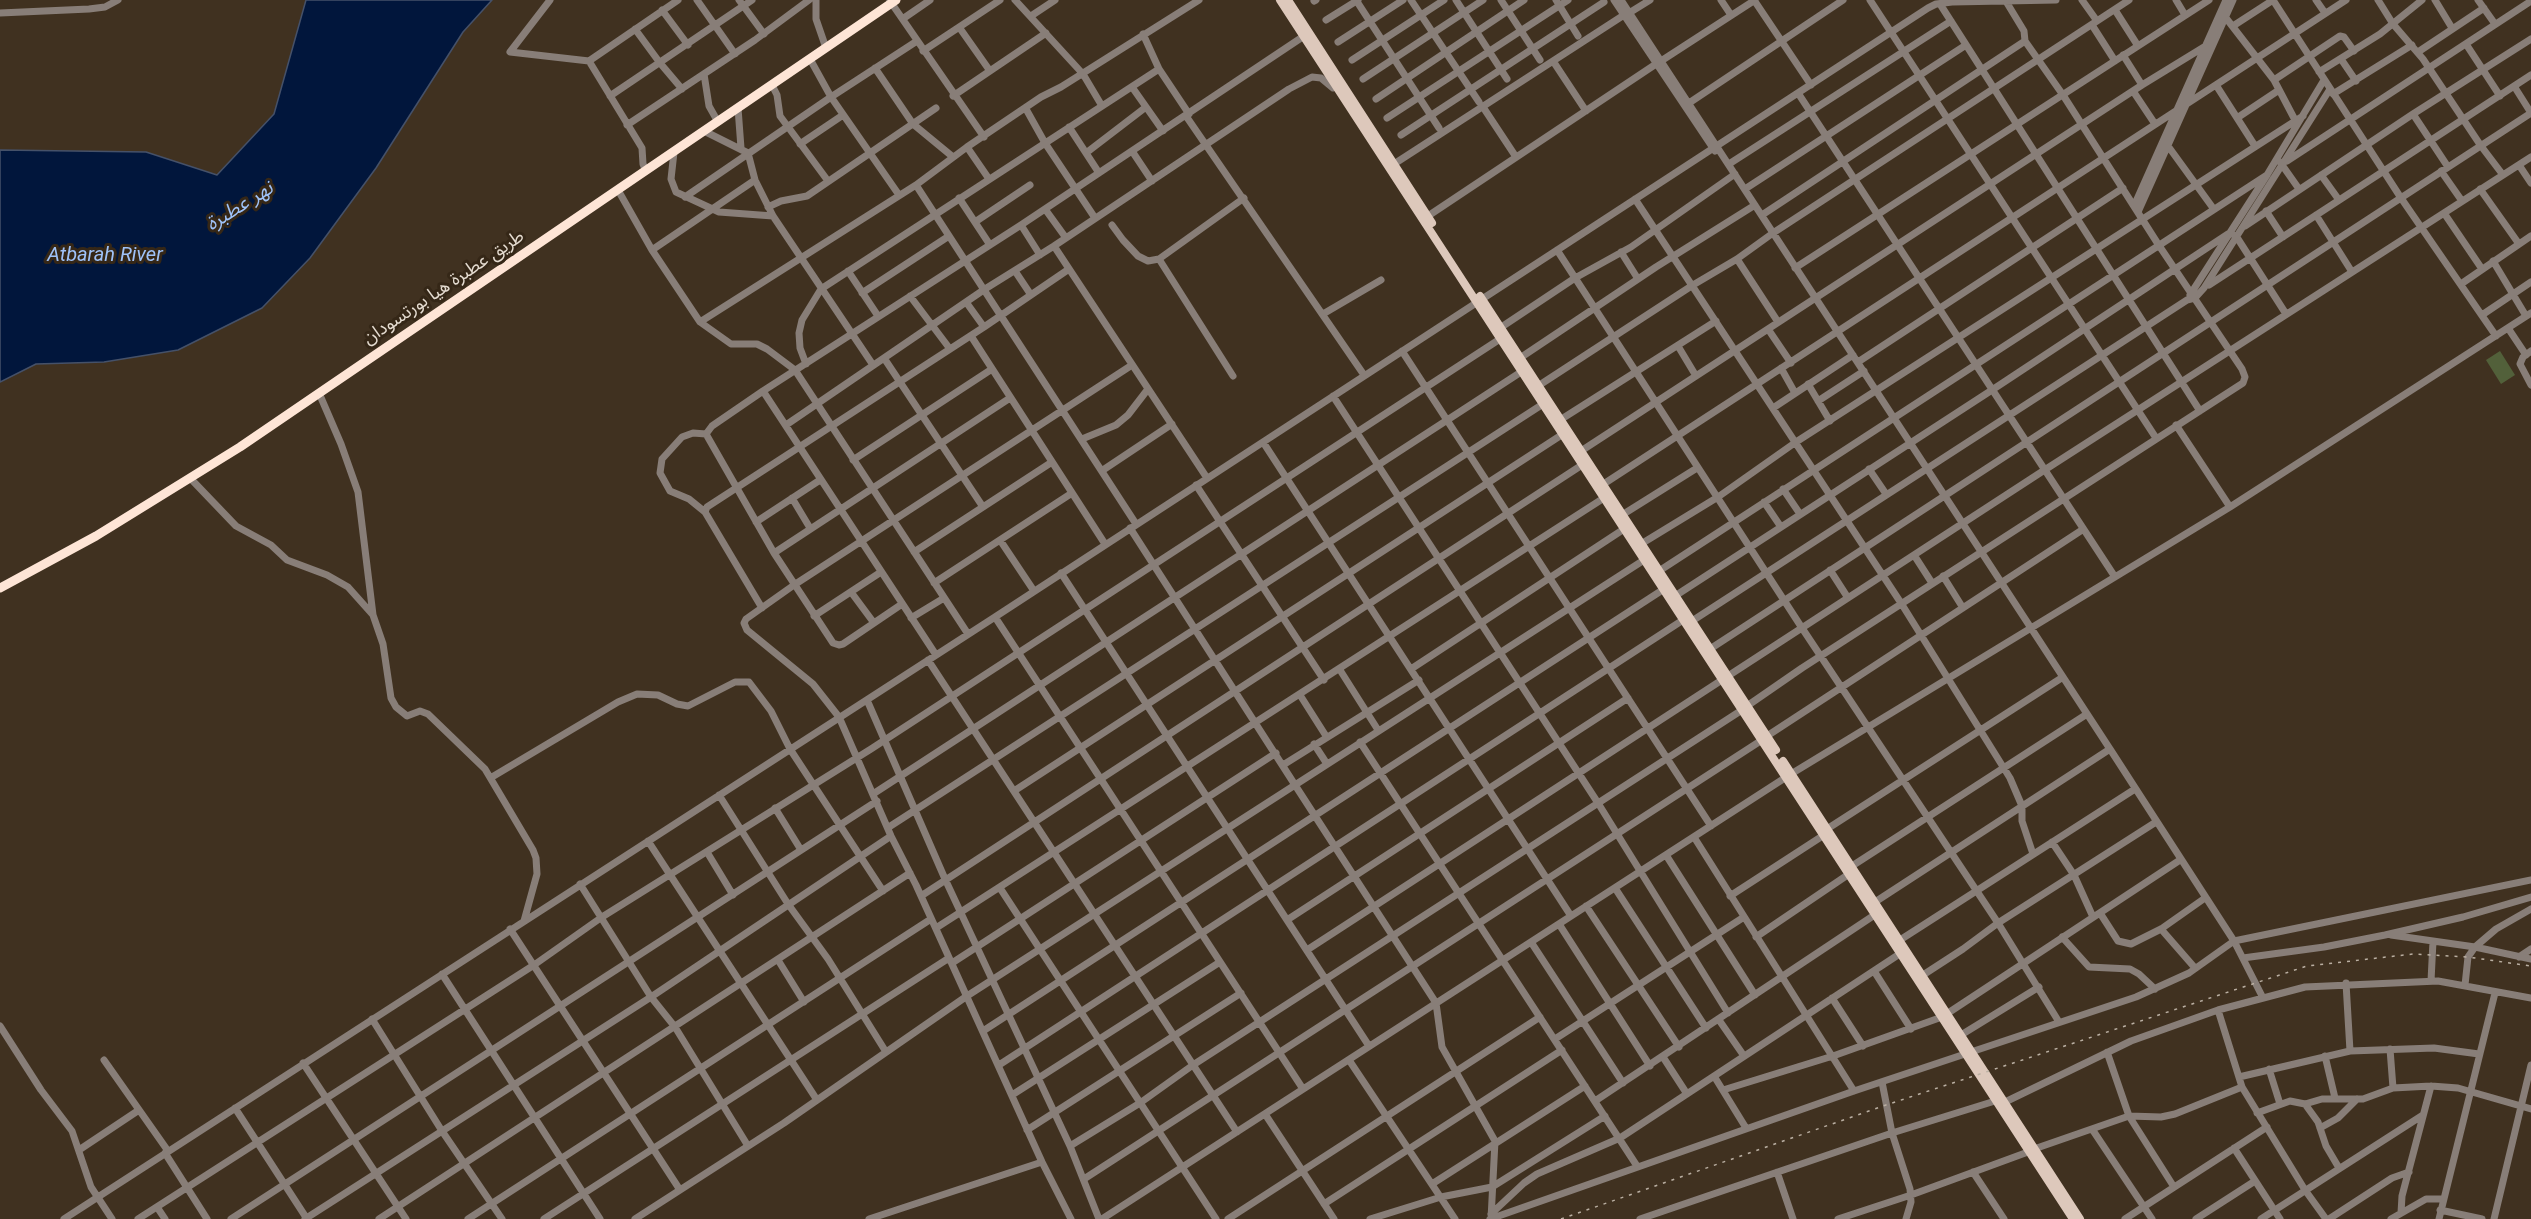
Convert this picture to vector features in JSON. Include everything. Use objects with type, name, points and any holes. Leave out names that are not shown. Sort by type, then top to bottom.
[{"type":"highway","name":"طريق عطبرة هيا بورتسودان","points":[[0,588],[88,541],[190,479],[893,1]]},
{"type":"main road","points":[[1280,0],[1394,164],[1428,216],[1521,372],[1582,465],[1606,496],[1644,560],[1710,649],[1725,679]]},
{"type":"main road","points":[[1288,0],[1339,84],[1479,301],[1500,328],[1581,451],[1600,487]]},
{"type":"main road","points":[[1606,496],[1622,515],[1659,571],[1688,621],[1826,832],[1901,953],[1945,1015],[2031,1150],[2080,1219]]},
{"type":"main road","points":[[1850,870],[1900,939],[1945,1015],[1961,1035],[1970,1054]]},
{"type":"main road","points":[[2031,1150],[2073,1219]]},
{"type":"street","points":[[0,13],[89,9],[105,7],[118,0]]},
{"type":"street","points":[[550,0],[510,52],[589,61],[678,0]]},
{"type":"street","points":[[697,0],[735,54]]},
{"type":"street","points":[[610,96],[715,26],[741,3],[752,0]]},
{"type":"street","points":[[627,125],[735,54],[809,0]]},
{"type":"street","points":[[816,0],[816,19],[826,48]]},
{"type":"street","points":[[904,18],[930,0]]},
{"type":"street","points":[[923,51],[1000,0]]},
{"type":"street","points":[[1015,0],[1083,74],[1102,106]]},
{"type":"street","points":[[1030,16],[1055,0]]},
{"type":"street","points":[[700,322],[802,259],[916,185],[967,147],[1199,0]]},
{"type":"street","points":[[1326,20],[1357,0],[1439,128]]},
{"type":"street","points":[[1338,42],[1403,0]]},
{"type":"street","points":[[1412,0],[1516,157]]},
{"type":"street","points":[[1352,60],[1444,0]]},
{"type":"street","points":[[1456,0],[1507,79]]},
{"type":"street","points":[[1363,79],[1483,0]]},
{"type":"street","points":[[1501,0],[1540,60]]},
{"type":"street","points":[[1376,99],[1524,0]]},
{"type":"street","points":[[1387,118],[1521,30],[1557,3],[1568,0]]},
{"type":"street","points":[[1614,0],[1627,14]]},
{"type":"street","points":[[1621,0],[1627,14],[1714,148],[1729,164],[2234,941],[2262,996]]},
{"type":"street","points":[[1394,164],[1481,105],[1650,0]]},
{"type":"street","points":[[1721,0],[1731,15]]},
{"type":"street","points":[[1428,216],[1754,0],[1811,86]]},
{"type":"street","points":[[1689,103],[1843,0]]},
{"type":"street","points":[[1870,0],[2156,438]]},
{"type":"street","points":[[64,1219],[969,634],[1928,8],[1952,1],[2007,3],[2056,0]]},
{"type":"street","points":[[2082,0],[2115,61]]},
{"type":"street","points":[[1538,386],[1737,259],[1853,180],[2129,0]]},
{"type":"street","points":[[2176,0],[2185,15]]},
{"type":"street","points":[[1795,268],[2209,0]]},
{"type":"street","points":[[2136,209],[2226,0]]},
{"type":"street","points":[[2136,209],[2168,146],[2233,0]]},
{"type":"street","points":[[2233,26],[2273,0],[2401,198],[2496,336]]},
{"type":"street","points":[[2316,0],[2325,13]]},
{"type":"street","points":[[1600,487],[2346,0]]},
{"type":"street","points":[[2378,0],[2393,24],[2418,52],[2503,175]]},
{"type":"street","points":[[2319,72],[2393,24],[2422,0]]},
{"type":"street","points":[[2436,0],[2452,28]]},
{"type":"street","points":[[2478,0],[2495,24]]},
{"type":"street","points":[[893,1],[953,96],[984,137]]},
{"type":"street","points":[[1659,571],[2213,208],[2267,175],[2280,162],[2351,121],[2428,67],[2531,1]]},
{"type":"street","points":[[1401,135],[1604,2]]},
{"type":"street","points":[[741,3],[764,34]]},
{"type":"street","points":[[1557,3],[1578,36]]},
{"type":"street","points":[[1070,1146],[1667,759],[1901,603],[2243,383],[2245,377],[2230,351],[2211,321],[2191,297],[2063,94],[2025,41],[2024,31],[2007,3]]},
{"type":"street","points":[[1940,4],[2056,189],[2097,248],[2200,411]]},
{"type":"street","points":[[2418,52],[2484,8]]},
{"type":"street","points":[[662,10],[688,45]]},
{"type":"street","points":[[2115,10],[2138,46]]},
{"type":"street","points":[[2226,18],[2274,80],[2299,118]]},
{"type":"street","points":[[1729,164],[1951,21]]},
{"type":"street","points":[[959,27],[990,71]]},
{"type":"street","points":[[635,29],[682,89]]},
{"type":"street","points":[[953,96],[1046,33]]},
{"type":"street","points":[[1143,34],[1159,69],[1187,115],[1364,375]]},
{"type":"street","points":[[705,434],[712,426],[763,391],[1046,209],[1304,36]]},
{"type":"street","points":[[2274,80],[2340,36],[2344,37],[2354,51]]},
{"type":"street","points":[[1675,596],[2175,269],[2234,235],[2299,189],[2531,39]]},
{"type":"street","points":[[685,197],[744,150],[788,128],[917,41]]},
{"type":"street","points":[[1762,216],[2025,41]]},
{"type":"street","points":[[2466,44],[2500,96]]},
{"type":"street","points":[[1745,189],[1966,45]]},
{"type":"street","points":[[2242,228],[2280,162],[2331,92],[2356,81],[2412,45]]},
{"type":"street","points":[[1581,451],[2204,47]]},
{"type":"street","points":[[2123,55],[2142,86]]},
{"type":"street","points":[[2341,58],[2356,81]]},
{"type":"street","points":[[810,59],[831,97],[899,195]]},
{"type":"street","points":[[589,61],[642,148],[646,171]]},
{"type":"street","points":[[1553,62],[1586,111]]},
{"type":"street","points":[[1658,62],[1689,103],[1714,148]]},
{"type":"street","points":[[875,68],[913,124],[953,157]]},
{"type":"street","points":[[806,364],[800,348],[799,333],[802,320],[821,289],[1159,69]]},
{"type":"street","points":[[704,74],[709,106],[718,122]]},
{"type":"street","points":[[999,1065],[1539,713],[1767,573],[1886,494],[1927,470],[2249,257],[2531,75]]},
{"type":"street","points":[[786,425],[932,324],[1054,246],[1289,89],[1312,77],[1321,78],[1331,87],[1339,84]]},
{"type":"street","points":[[2280,162],[2299,118],[2324,80]]},
{"type":"street","points":[[772,85],[777,95],[780,116],[828,181]]},
{"type":"street","points":[[2216,85],[2255,146]]},
{"type":"street","points":[[1710,649],[2531,113],[2514,86]]},
{"type":"street","points":[[1132,87],[1163,131]]},
{"type":"street","points":[[2237,118],[2279,90]]},
{"type":"street","points":[[2133,92],[2155,124]]},
{"type":"street","points":[[1798,93],[2043,471],[2115,577]]},
{"type":"street","points":[[1086,153],[1146,107]]},
{"type":"street","points":[[738,108],[744,150],[768,207],[873,365]]},
{"type":"street","points":[[768,207],[781,201],[805,197],[936,108]]},
{"type":"street","points":[[1026,109],[1045,143],[1095,218]]},
{"type":"street","points":[[2413,114],[2431,140],[2462,201]]},
{"type":"street","points":[[800,144],[843,115]]},
{"type":"street","points":[[1641,544],[1718,497],[1796,442],[1877,392],[2194,184],[2299,118]]},
{"type":"street","points":[[1069,127],[1099,173]]},
{"type":"street","points":[[705,131],[744,150]]},
{"type":"street","points":[[2168,146],[2213,208]]},
{"type":"street","points":[[967,147],[989,179]]},
{"type":"street","points":[[1132,151],[1152,181]]},
{"type":"street","points":[[674,152],[672,185],[676,192],[711,209],[730,214],[773,216]]},
{"type":"street","points":[[1307,950],[2136,410],[2531,157]]},
{"type":"street","points":[[2280,162],[2299,189]]},
{"type":"street","points":[[2519,165],[2531,183]]},
{"type":"street","points":[[1500,328],[1575,278],[1621,252],[1735,174]]},
{"type":"street","points":[[2204,288],[2267,175]]},
{"type":"street","points":[[2321,175],[2339,200]]},
{"type":"street","points":[[652,249],[755,180]]},
{"type":"street","points":[[916,185],[1103,470],[1152,565],[1436,1003],[1442,1047],[1495,1142],[1491,1217]]},
{"type":"street","points":[[975,222],[1030,185]]},
{"type":"street","points":[[1858,362],[2123,188]]},
{"type":"street","points":[[2481,189],[2519,244]]},
{"type":"street","points":[[618,190],[652,249],[700,322],[731,344],[757,344],[767,348],[795,370],[969,634]]},
{"type":"street","points":[[959,198],[990,245]]},
{"type":"street","points":[[1112,225],[1138,256],[1148,261],[1159,259],[1244,198]]},
{"type":"street","points":[[1635,199],[1865,547],[2004,768],[2022,806],[2022,820],[2033,854]]},
{"type":"street","points":[[1520,358],[1638,279],[1755,205]]},
{"type":"street","points":[[1046,209],[1066,237]]},
{"type":"street","points":[[2266,211],[2283,237]]},
{"type":"street","points":[[2444,213],[2482,269]]},
{"type":"street","points":[[2316,215],[2352,272]]},
{"type":"street","points":[[1021,225],[1040,255]]},
{"type":"street","points":[[2234,235],[2286,314]]},
{"type":"street","points":[[2191,297],[2234,235]]},
{"type":"street","points":[[862,293],[949,236]]},
{"type":"street","points":[[2461,284],[2519,244],[2530,240]]},
{"type":"street","points":[[1054,246],[1207,478]]},
{"type":"street","points":[[1557,250],[1802,628],[1843,686],[1976,892],[2024,961],[2059,1022]]},
{"type":"street","points":[[1621,252],[1638,279]]},
{"type":"street","points":[[1159,259],[1233,376]]},
{"type":"street","points":[[1737,259],[1778,322]]},
{"type":"street","points":[[867,700],[945,879],[1084,1179],[1105,1218],[1789,776],[2230,507],[2508,328],[2528,314],[2493,261]]},
{"type":"street","points":[[705,512],[707,507],[950,350],[1069,269]]},
{"type":"street","points":[[848,271],[878,316]]},
{"type":"street","points":[[1015,271],[1031,295]]},
{"type":"street","points":[[1323,314],[1381,280]]},
{"type":"street","points":[[2482,315],[2531,282]]},
{"type":"street","points":[[910,296],[950,350]]},
{"type":"street","points":[[966,302],[984,327]]},
{"type":"street","points":[[1560,420],[1716,321]]},
{"type":"street","points":[[2508,328],[2528,353],[2520,364],[2531,385]]},
{"type":"street","points":[[1768,329],[1791,363]]},
{"type":"street","points":[[971,336],[1105,544]]},
{"type":"street","points":[[138,1219],[534,965],[602,917],[883,741],[1500,339]]},
{"type":"street","points":[[1678,346],[1696,376]]},
{"type":"street","points":[[1402,351],[1711,826]]},
{"type":"street","points":[[1773,408],[1853,355]]},
{"type":"street","points":[[884,358],[983,507]]},
{"type":"street","points":[[1071,1219],[1027,1130],[932,919],[891,837],[889,827],[839,717],[813,684],[744,626],[746,619],[794,585],[1132,365]]},
{"type":"street","points":[[1781,368],[1795,393]]},
{"type":"street","points":[[853,460],[992,369]]},
{"type":"street","points":[[1818,401],[1864,371]]},
{"type":"street","points":[[231,1219],[840,825],[899,776],[1521,372]]},
{"type":"street","points":[[1808,384],[1830,421]]},
{"type":"street","points":[[1082,439],[1116,425],[1128,415],[1148,389]]},
{"type":"street","points":[[763,391],[936,655]]},
{"type":"street","points":[[319,393],[358,492],[373,615],[383,644],[391,698],[396,707],[407,716],[420,711],[428,714],[492,777],[536,858],[535,884],[524,921]]},
{"type":"street","points":[[1333,396],[1598,803],[1728,1013]]},
{"type":"street","points":[[774,553],[1010,398]]},
{"type":"street","points":[[889,827],[1543,404]]},
{"type":"street","points":[[1103,470],[1172,424]]},
{"type":"street","points":[[2176,426],[2230,507]]},
{"type":"street","points":[[705,434],[693,433],[682,437],[662,459],[660,473],[670,491],[689,499],[705,512],[762,608]]},
{"type":"street","points":[[705,434],[794,585],[814,616],[837,645],[843,644],[902,604]]},
{"type":"street","points":[[1014,791],[1563,434]]},
{"type":"street","points":[[1263,442],[1571,916]]},
{"type":"street","points":[[914,552],[1052,462]]},
{"type":"street","points":[[921,896],[1582,465]]},
{"type":"street","points":[[1622,515],[1697,468]]},
{"type":"street","points":[[1869,469],[1886,494]]},
{"type":"street","points":[[190,479],[236,526],[271,545],[287,560],[342,584],[373,615]]},
{"type":"street","points":[[756,522],[820,480]]},
{"type":"street","points":[[1196,485],[1324,680]]},
{"type":"street","points":[[1783,489],[1800,514]]},
{"type":"street","points":[[934,583],[1072,493]]},
{"type":"street","points":[[936,928],[1340,670],[1606,496]]},
{"type":"street","points":[[792,498],[810,528]]},
{"type":"street","points":[[1764,502],[1781,527]]},
{"type":"street","points":[[1411,669],[1624,529]]},
{"type":"street","points":[[1084,1179],[1346,1011],[2082,530]]},
{"type":"street","points":[[1000,540],[1034,591]]},
{"type":"street","points":[[1914,555],[1932,584]]},
{"type":"street","points":[[635,1219],[817,1100],[967,996],[1644,560]]},
{"type":"street","points":[[1830,570],[1848,598]]},
{"type":"street","points":[[814,616],[881,572]]},
{"type":"street","points":[[1061,573],[1369,1046]]},
{"type":"street","points":[[1943,576],[1963,608]]},
{"type":"street","points":[[982,1031],[1248,861],[1664,589]]},
{"type":"street","points":[[851,592],[874,623]]},
{"type":"street","points":[[911,618],[944,598]]},
{"type":"street","points":[[995,617],[1303,1089]]},
{"type":"street","points":[[928,660],[1237,1132]]},
{"type":"street","points":[[1340,670],[1378,730]]},
{"type":"street","points":[[1730,896],[2062,677]]},
{"type":"street","points":[[1283,765],[1326,736],[1419,680]]},
{"type":"street","points":[[492,777],[618,702],[637,694],[658,695],[677,704],[688,706],[735,682],[749,682],[757,690],[790,748],[859,858],[883,891]]},
{"type":"street","points":[[1300,695],[1326,736]]},
{"type":"street","points":[[1287,920],[1628,698]]},
{"type":"street","points":[[1756,937],[1927,817],[2086,714]]},
{"type":"street","points":[[1360,742],[1637,1166]]},
{"type":"street","points":[[1314,744],[1327,764]]},
{"type":"street","points":[[1875,902],[2110,749]]},
{"type":"street","points":[[544,1219],[652,1147],[862,1014],[977,946],[1276,753]]},
{"type":"street","points":[[1900,939],[2136,789]]},
{"type":"street","points":[[718,795],[788,904],[813,937],[886,1052]]},
{"type":"street","points":[[775,808],[801,850]]},
{"type":"street","points":[[1923,975],[1963,950],[1998,923],[2156,822]]},
{"type":"street","points":[[235,1108],[306,1219],[651,997],[891,837]]},
{"type":"street","points":[[1694,837],[1854,1091]]},
{"type":"street","points":[[648,841],[698,917],[717,951],[817,1100]]},
{"type":"street","points":[[2052,842],[2074,875],[2093,917]]},
{"type":"street","points":[[706,852],[733,895]]},
{"type":"street","points":[[1666,855],[1755,995]]},
{"type":"street","points":[[1723,1090],[1863,1046],[1945,1015],[2180,860]]},
{"type":"street","points":[[379,1219],[910,873]]},
{"type":"street","points":[[1491,1217],[1854,1091],[2125,1001],[2172,982],[2234,941],[2531,880]]},
{"type":"street","points":[[580,884],[651,997],[675,1027],[748,1146]]},
{"type":"street","points":[[1000,888],[1216,1219]]},
{"type":"street","points":[[1615,888],[1706,1028]]},
{"type":"street","points":[[2243,958],[2324,947],[2385,935],[2463,917],[2531,897]]},
{"type":"street","points":[[2100,913],[2116,938],[2124,944],[2135,944],[2205,898]]},
{"type":"street","points":[[1586,906],[1679,1047]]},
{"type":"street","points":[[2465,985],[2468,957],[2475,947],[2496,929],[2531,909]]},
{"type":"street","points":[[1595,1101],[1876,914]]},
{"type":"street","points":[[1555,1039],[1744,917]]},
{"type":"street","points":[[468,1219],[932,919]]},
{"type":"street","points":[[1558,924],[1650,1065]]},
{"type":"street","points":[[510,929],[680,1190]]},
{"type":"street","points":[[2161,929],[2195,968]]},
{"type":"street","points":[[2385,935],[2475,947],[2531,959]]},
{"type":"street","points":[[2062,937],[2089,967],[2130,969],[2155,989]]},
{"type":"street","points":[[2431,981],[2433,941]]},
{"type":"street","points":[[1531,942],[1623,1083]]},
{"type":"street","points":[[2519,957],[2531,950]]},
{"type":"street","points":[[1491,1217],[1537,1174],[1620,1138],[1901,953]]},
{"type":"street","points":[[778,960],[804,1002]]},
{"type":"street","points":[[1012,1095],[1100,1041],[1220,962]]},
{"type":"street","points":[[1874,971],[1911,1029]]},
{"type":"street","points":[[442,974],[600,1219]]},
{"type":"street","points":[[1640,1219],[1892,1133],[1999,1102],[2108,1052],[2218,1010],[2262,996],[2305,987],[2346,983],[2431,981],[2531,998]]},
{"type":"street","points":[[2346,983],[2350,1051]]},
{"type":"street","points":[[1961,1035],[2039,987]]},
{"type":"street","points":[[1027,1130],[1241,993]]},
{"type":"street","points":[[2439,1219],[2495,993]]},
{"type":"street","points":[[1832,998],[1863,1046]]},
{"type":"street","points":[[2218,1010],[2242,1087],[2305,1190],[2327,1219],[2392,1178],[2409,1172]]},
{"type":"street","points":[[1228,1219],[1386,1119],[1540,1017]]},
{"type":"street","points":[[372,1019],[442,1131],[502,1219]]},
{"type":"street","points":[[1719,1020],[1744,1056]]},
{"type":"street","points":[[0,1026],[41,1090],[72,1131],[89,1182],[112,1219]]},
{"type":"street","points":[[2239,1077],[2350,1051],[2434,1048],[2479,1054]]},
{"type":"street","points":[[2390,1049],[2393,1088]]},
{"type":"street","points":[[1324,1204],[1562,1050]]},
{"type":"street","points":[[2108,1052],[2129,1116],[2174,1187]]},
{"type":"street","points":[[2325,1056],[2335,1098]]},
{"type":"street","points":[[1663,1057],[1687,1094]]},
{"type":"street","points":[[104,1060],[167,1152],[207,1219]]},
{"type":"street","points":[[1349,1060],[1386,1119],[1455,1219]]},
{"type":"street","points":[[303,1064],[406,1219]]},
{"type":"street","points":[[2494,1219],[2531,1065]]},
{"type":"street","points":[[2269,1070],[2280,1104]]},
{"type":"street","points":[[1714,1076],[1746,1128]]},
{"type":"street","points":[[1882,1082],[1892,1133],[1911,1195],[1906,1219]]},
{"type":"street","points":[[1432,1184],[1585,1086]]},
{"type":"street","points":[[2400,1213],[2431,1086]]},
{"type":"street","points":[[2257,1113],[2294,1101],[2305,1104],[2322,1099],[2357,1099],[2393,1088],[2431,1086],[2469,1091],[2531,1109]]},
{"type":"street","points":[[1838,1219],[2129,1116],[2161,1117],[2175,1114],[2242,1087]]},
{"type":"street","points":[[2320,1128],[2338,1118],[2357,1099]]},
{"type":"street","points":[[2305,1104],[2320,1128],[2326,1146],[2339,1168]]},
{"type":"street","points":[[79,1150],[139,1110]]},
{"type":"street","points":[[1265,1114],[1334,1219]]},
{"type":"street","points":[[2261,1219],[2423,1115]]},
{"type":"street","points":[[1370,1219],[1441,1197],[1492,1186],[1605,1116]]},
{"type":"street","points":[[2125,1219],[2267,1127]]},
{"type":"street","points":[[2092,1129],[2152,1219]]},
{"type":"street","points":[[2234,1148],[2280,1219]]},
{"type":"street","points":[[869,1219],[1042,1162]]},
{"type":"street","points":[[1777,1172],[1793,1219]]},
{"type":"street","points":[[1972,1172],[2002,1217],[1994,1219]]},
{"type":"street","points":[[2196,1219],[2255,1181]]},
{"type":"street","points":[[2391,1219],[2426,1198],[2443,1199]]},
{"type":"street","points":[[157,1207],[165,1219]]},
{"type":"street","points":[[2440,1210],[2482,1219]]},
{"type":"green space","points":[[2500,351],[2515,375],[2501,384],[2486,360]]},
{"type":"water","name":"Atbarah River","points":[[306,0],[492,0],[463,32],[376,168],[310,258],[262,308],[178,350],[104,362],[36,364],[0,382],[0,150],[146,152],[217,175],[274,114]]},
{"type":"railway","points":[[1561,1219],[1886,1105],[2307,966],[2413,954],[2468,957],[2531,966]]},
{"type":"water label","name":"نهر عطبرة","points":[[240,207]]}]
